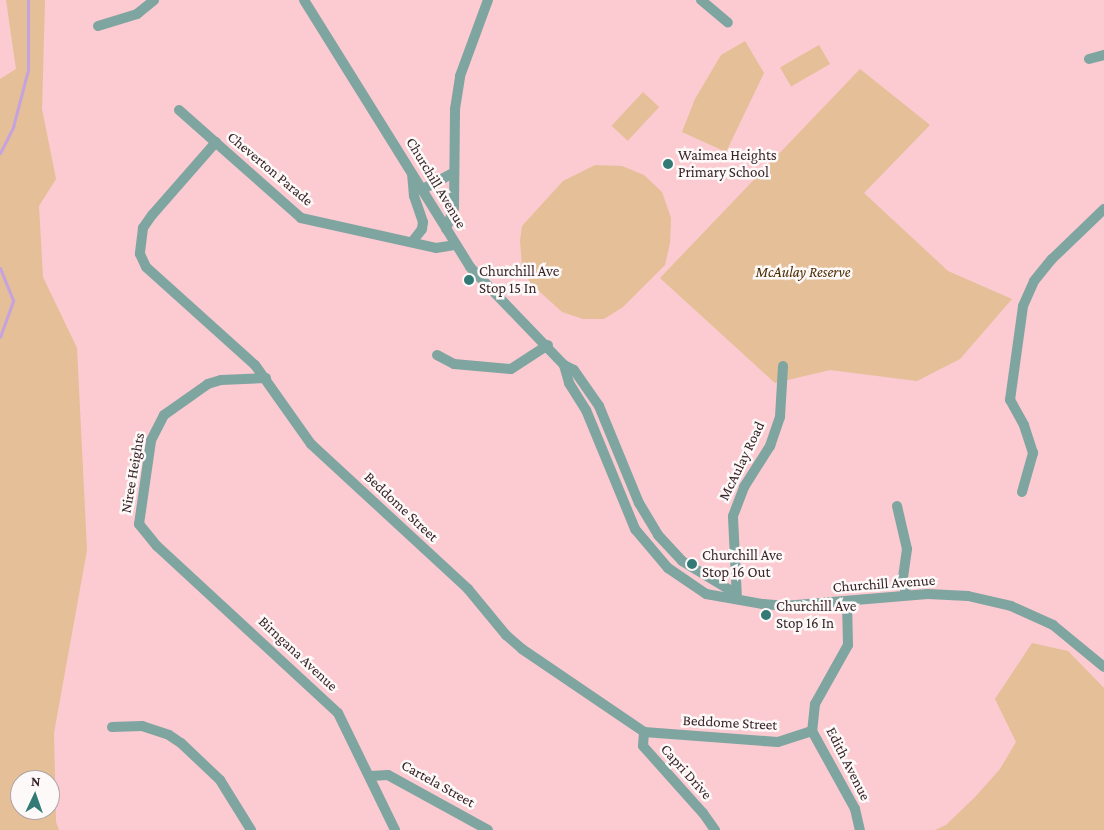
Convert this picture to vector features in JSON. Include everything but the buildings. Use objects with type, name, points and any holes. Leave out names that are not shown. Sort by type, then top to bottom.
[{"type":"street","points":[[98,26],[137,14],[154,0]]},
{"type":"street","name":"Churchill Avenue","points":[[304,0],[456,245],[482,280],[548,345],[564,365],[626,512],[648,547],[668,568],[706,594],[784,606],[906,594],[968,596],[1011,606],[1053,625],[1104,667]]},
{"type":"street","points":[[446,229],[454,208],[453,173],[460,76],[488,0]]},
{"type":"street","points":[[701,0],[728,23]]},
{"type":"street","points":[[1090,59],[1104,55]]},
{"type":"street","name":"Cheverton Parade","points":[[178,110],[301,218],[436,248],[456,245]]},
{"type":"street","name":"Beddome Street","points":[[216,142],[152,214],[143,228],[140,254],[146,266],[266,378],[311,444],[468,590],[506,635],[644,732],[778,742],[812,730]]},
{"type":"street","points":[[412,173],[414,196],[423,222],[422,229],[412,242]]},
{"type":"street","points":[[423,189],[453,173]]},
{"type":"street","points":[[1022,492],[1033,453],[1024,425],[1010,400],[1023,306],[1034,281],[1052,259],[1104,209]]},
{"type":"street","points":[[437,355],[454,364],[512,369],[548,345]]},
{"type":"street","name":"Churchill Avenue","points":[[564,365],[574,370],[599,406],[639,503],[658,535],[682,561],[730,590],[737,599]]},
{"type":"street","name":"McAulay Road","points":[[737,599],[733,516],[744,487],[770,446],[780,417],[783,366]]},
{"type":"street","name":"Niree Heights","points":[[142,530],[141,508],[151,441],[164,415],[208,384],[221,380],[266,378]]},
{"type":"street","points":[[897,506],[907,548],[902,578],[906,594]]},
{"type":"street","name":"Birngana Avenue","points":[[142,530],[328,702],[345,725],[395,830]]},
{"type":"street","name":"Edith Avenue","points":[[847,601],[848,645],[815,704],[812,730],[855,809],[860,830]]},
{"type":"street","points":[[112,727],[149,728],[181,743],[220,780],[252,830]]},
{"type":"street","name":"Capri Drive","points":[[644,732],[643,746],[703,812],[715,830]]},
{"type":"street","name":"Cartela Street","points":[[370,776],[388,775],[488,830]]},
{"type":"green space","points":[[6,0],[45,0],[42,109],[56,179],[39,206],[43,277],[77,348],[87,550],[54,733],[55,770],[10,770],[10,820],[56,820],[59,830],[0,830],[0,79],[16,69]]},
{"type":"green space","points":[[745,41],[764,73],[726,152],[682,132],[695,99],[721,55]]},
{"type":"green space","points":[[819,45],[830,64],[791,87],[780,68]]},
{"type":"green space","name":"McAulay Reserve","points":[[860,69],[930,125],[864,193],[948,271],[1012,299],[960,359],[917,381],[830,370],[775,383],[660,278]]},
{"type":"green space","points":[[643,92],[659,107],[628,141],[612,126]]},
{"type":"green space","points":[[595,165],[622,166],[644,175],[662,192],[671,218],[670,243],[665,265],[623,307],[604,319],[583,319],[562,312],[530,283],[522,265],[520,241],[522,226],[563,181]]},
{"type":"green space","points":[[1032,643],[1068,651],[1104,688],[1104,830],[935,830],[946,825],[976,796],[1000,769],[1016,742],[995,699]]},
{"type":"waterway","points":[[0,153],[13,127],[28,70],[28,0]]},
{"type":"waterway","points":[[0,268],[13,301],[0,337]]},
{"type":"place","name":"Waimea Heights Primary School","points":[[668,164]]},
{"type":"place","name":"Churchill Ave Stop 15 In","points":[[469,280]]},
{"type":"place","name":"Churchill Ave Stop 16 Out","points":[[692,564]]},
{"type":"place","name":"Churchill Ave Stop 16 In","points":[[766,615]]}]
